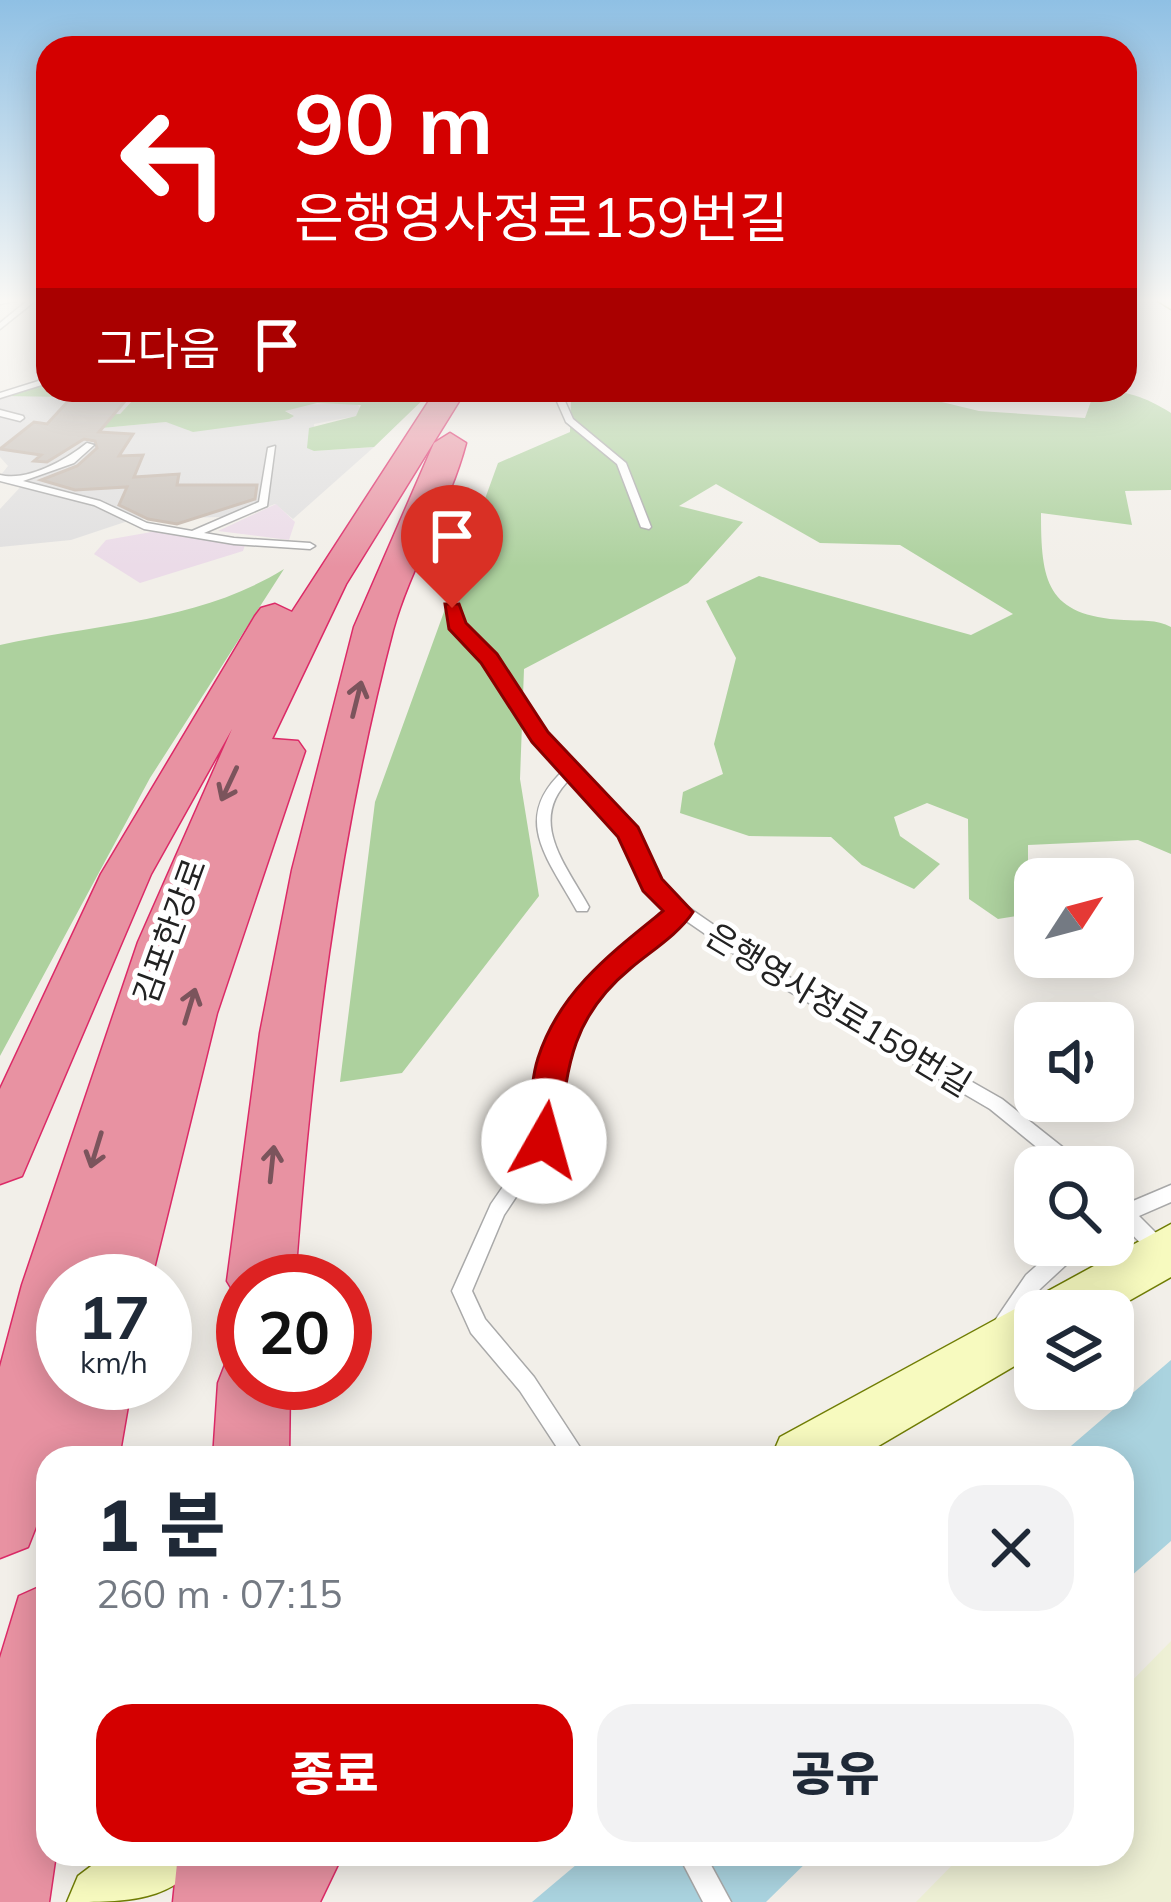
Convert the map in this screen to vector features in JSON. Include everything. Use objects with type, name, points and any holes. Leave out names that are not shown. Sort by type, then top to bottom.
[{"type":"highway","points":[[0,1156],[93,939],[202,734],[286,598],[362,491],[458,404]]},
{"type":"highway","points":[[264,1254],[294,979],[346,745],[384,596],[440,485],[458,404]]},
{"type":"highway","name":"김포한강로","points":[[124,1254],[176,1051],[244,843],[346,613],[458,404]]},
{"type":"highway","name":"김포한강로","points":[[0,1519],[91,1165],[186,882],[312,611],[458,404]]},
{"type":"highway","points":[[83,1446],[91,1410]]},
{"type":"highway","points":[[251,1446],[253,1410]]},
{"type":"highway","points":[[7,1859],[36,1693]]},
{"type":"street","points":[[1096,1290],[1167,1251]]},
{"type":"street","points":[[822,1446],[1012,1337]]},
{"type":"street","points":[[104,1902],[232,1875]]},
{"type":"lane","points":[[561,402],[568,420],[616,456],[646,527]]},
{"type":"lane","points":[[0,413],[20,418]]},
{"type":"lane","points":[[15,482],[68,462],[90,445]]},
{"type":"lane","points":[[194,534],[264,504],[272,448]]},
{"type":"lane","points":[[0,478],[98,503],[144,526],[310,546]]},
{"type":"lane","name":"은행영사정로159번길","points":[[426,560],[449,578],[457,625],[489,659],[540,737],[629,833],[652,884],[680,912],[790,985],[959,1081],[1046,1146]]},
{"type":"lane","points":[[571,771],[545,793],[540,820],[582,907]]},
{"type":"lane","points":[[568,1446],[526,1384],[478,1326],[462,1291],[497,1210],[544,1141],[553,1059],[578,1005],[604,974],[680,912]]},
{"type":"lane","points":[[1134,1205],[1171,1192]]},
{"type":"lane","points":[[1134,1226],[1167,1251]]},
{"type":"lane","points":[[1012,1337],[1034,1282],[1051,1266]]},
{"type":"lane","points":[[698,1866],[718,1902]]},
{"type":"shaded area","points":[[22,394],[36,395],[36,402],[131,402],[120,414],[82,415],[102,428],[166,422],[183,424],[189,431],[293,414],[285,411],[299,405],[356,403],[361,409],[356,416],[314,424],[314,451],[374,447],[293,519],[275,504],[225,523],[222,517],[134,519],[71,540],[0,547],[0,509],[25,482],[0,476],[8,466],[0,457],[0,398]]},
{"type":"shaded area","points":[[276,504],[295,522],[289,540],[218,531]]},
{"type":"shaded area","points":[[157,531],[245,545],[243,551],[140,583],[94,554],[106,540]]},
{"type":"green space","points":[[22,390],[36,390],[36,397],[4,396]]},
{"type":"green space","points":[[1137,397],[1171,413],[1171,490],[1125,491],[1132,525],[1041,513],[1047,576],[1063,602],[1098,617],[1171,627],[1171,854],[1138,840],[1028,845],[1028,858],[1014,858],[1014,916],[998,919],[969,899],[968,819],[927,803],[894,817],[900,836],[940,864],[914,889],[862,865],[831,837],[749,836],[680,813],[683,792],[723,774],[714,744],[736,658],[706,601],[759,576],[971,635],[1013,614],[900,545],[820,543],[716,484],[679,506],[743,522],[688,583],[524,669],[520,779],[539,896],[402,1073],[340,1082],[375,802],[498,463],[570,432],[571,402],[942,402],[979,411],[1085,418],[1091,402],[1137,402]]},
{"type":"green space","points":[[131,402],[421,402],[374,447],[314,451],[307,448],[309,428],[356,416],[361,405],[317,403],[285,411],[294,416],[289,419],[193,432],[166,422],[102,428],[82,415],[120,414]]},
{"type":"green space","points":[[284,569],[150,778],[0,1056],[0,645],[181,611],[217,601]]},
{"type":"green space","points":[[1171,1641],[1171,1902],[916,1902],[951,1866],[1134,1866],[1134,1679]]},
{"type":"water","points":[[1171,1360],[1171,1541],[1134,1573],[1134,1446],[1071,1446],[1113,1410],[1134,1410],[1134,1392]]},
{"type":"water","points":[[575,1866],[803,1866],[766,1902],[532,1902]]},
{"type":"building","points":[[67,402],[124,402],[99,432],[133,434],[119,456],[143,455],[134,477],[179,474],[177,485],[257,485],[255,499],[177,524],[148,519],[119,505],[127,487],[75,490],[41,480],[77,466],[97,448],[95,441],[84,439],[47,462],[34,461],[41,455],[0,449],[34,422],[47,424]]},
{"type":"route","points":[[452,608],[457,625],[489,659],[540,737],[629,833],[652,884],[680,912],[604,974],[578,1005],[553,1059],[544,1141]]}]
